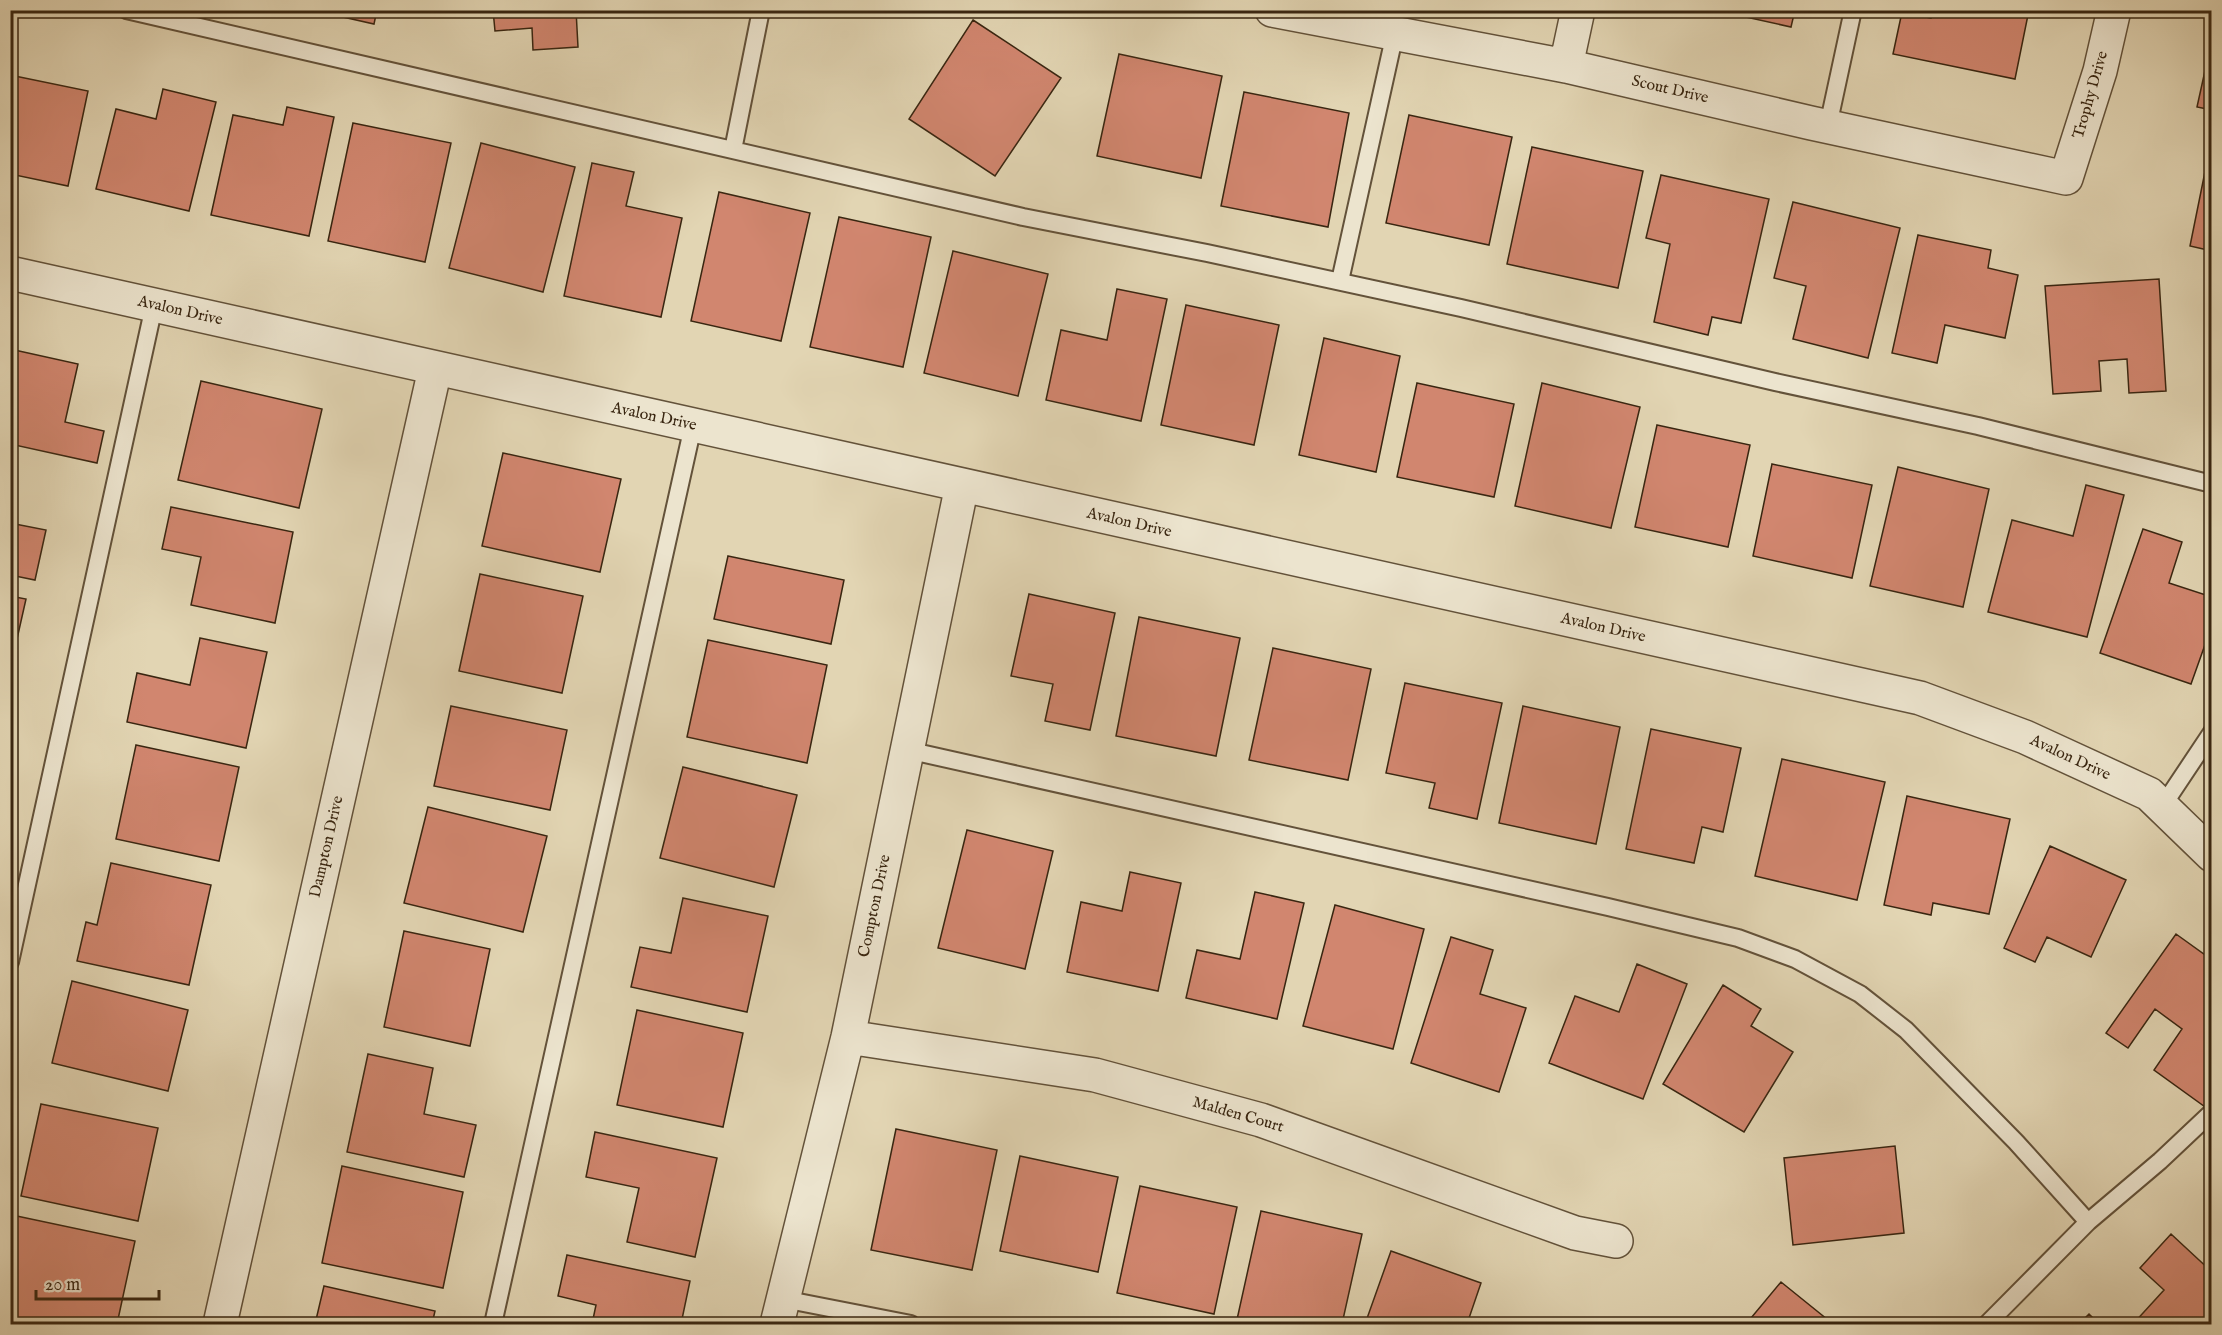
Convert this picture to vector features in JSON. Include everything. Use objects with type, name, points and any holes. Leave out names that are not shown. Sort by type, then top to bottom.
[{"type":"street","name":"Scout Drive","points":[[1272,10],[1305,14],[1566,66],[2066,178]]},
{"type":"street","points":[[1566,66],[1578,10]]},
{"type":"street","name":"Trophy Drive","points":[[2066,178],[2100,71],[2114,10]]},
{"type":"street","name":"Avalon Drive","points":[[10,273],[1920,698],[2025,737],[2149,794],[2211,855]]},
{"type":"street","name":"Dampton Drive","points":[[220,1324],[435,369]]},
{"type":"street","name":"Compton Drive","points":[[780,1312],[848,1037],[962,485]]},
{"type":"street","name":"Malden Court","points":[[848,1037],[1095,1075],[1261,1120],[1575,1233],[1616,1241]]},
{"type":"lane","points":[[126,10],[1023,217],[1207,253],[1472,310],[1775,382],[1978,426],[2211,484]]},
{"type":"lane","points":[[733,150],[761,10]]},
{"type":"lane","points":[[1828,126],[1853,10]]},
{"type":"lane","points":[[1340,282],[1395,33]]},
{"type":"lane","points":[[10,962],[154,306]]},
{"type":"lane","points":[[493,1324],[693,426]]},
{"type":"lane","points":[[2162,807],[2211,732]]},
{"type":"lane","points":[[907,750],[1727,935],[1796,959],[1860,994],[1906,1030],[2016,1142],[2088,1222]]},
{"type":"lane","points":[[1987,1324],[2088,1222],[2160,1161],[2211,1112]]},
{"type":"lane","points":[[780,1312],[911,1324]]},
{"type":"building","points":[[312,10],[377,10],[374,24]]},
{"type":"building","points":[[493,10],[576,10],[578,47],[533,50],[532,28],[495,31]]},
{"type":"building","points":[[1714,10],[1795,10],[1791,27]]},
{"type":"building","points":[[1933,10],[2029,10],[2015,79],[1893,54],[1902,12],[1931,18]]},
{"type":"building","points":[[973,20],[1061,78],[995,176],[909,119]]},
{"type":"building","points":[[2212,39],[2212,110],[2197,107]]},
{"type":"building","points":[[1119,54],[1222,76],[1201,178],[1097,156]]},
{"type":"building","points":[[10,75],[88,91],[68,186],[10,174]]},
{"type":"building","points":[[163,89],[216,102],[189,211],[96,189],[116,109],[156,119]]},
{"type":"building","points":[[1244,92],[1349,113],[1328,227],[1221,206]]},
{"type":"building","points":[[287,107],[334,117],[309,236],[211,215],[233,115],[283,125]]},
{"type":"building","points":[[1409,115],[1512,137],[1489,245],[1386,223]]},
{"type":"building","points":[[353,123],[451,143],[425,262],[328,241]]},
{"type":"building","points":[[2212,137],[2212,251],[2190,246]]},
{"type":"building","points":[[481,143],[575,167],[543,292],[449,268]]},
{"type":"building","points":[[1532,147],[1643,171],[1618,288],[1507,264]]},
{"type":"building","points":[[592,163],[634,172],[626,206],[682,218],[661,317],[564,296]]},
{"type":"building","points":[[1661,175],[1769,199],[1741,323],[1712,317],[1708,335],[1654,322],[1670,244],[1646,238]]},
{"type":"building","points":[[719,192],[810,213],[781,341],[691,321]]},
{"type":"building","points":[[1793,202],[1900,228],[1868,358],[1793,339],[1806,286],[1774,278]]},
{"type":"building","points":[[839,217],[931,237],[903,367],[810,347]]},
{"type":"building","points":[[1918,235],[1991,250],[1988,268],[2018,275],[2005,338],[1945,325],[1937,363],[1892,353]]},
{"type":"building","points":[[953,251],[1048,274],[1018,396],[924,373]]},
{"type":"building","points":[[2159,279],[2166,391],[2129,393],[2127,359],[2099,361],[2101,391],[2053,394],[2045,286]]},
{"type":"building","points":[[1117,289],[1167,299],[1141,421],[1046,400],[1061,330],[1107,340]]},
{"type":"building","points":[[1186,305],[1279,325],[1254,445],[1161,425]]},
{"type":"building","points":[[1324,338],[1400,356],[1376,472],[1299,455]]},
{"type":"building","points":[[10,349],[78,364],[65,422],[104,431],[97,463],[10,444]]},
{"type":"building","points":[[201,381],[322,409],[299,508],[178,480]]},
{"type":"building","points":[[1417,383],[1514,404],[1494,497],[1397,477]]},
{"type":"building","points":[[1542,383],[1640,407],[1611,528],[1515,506]]},
{"type":"building","points":[[1657,425],[1750,445],[1728,547],[1635,527]]},
{"type":"building","points":[[503,453],[621,479],[600,572],[482,546]]},
{"type":"building","points":[[1772,464],[1872,485],[1852,578],[1753,556]]},
{"type":"building","points":[[1898,467],[1989,489],[1963,607],[1870,586]]},
{"type":"building","points":[[2086,485],[2124,495],[2087,637],[1988,612],[2012,520],[2073,536]]},
{"type":"building","points":[[171,507],[293,532],[275,623],[191,605],[201,557],[162,549]]},
{"type":"building","points":[[10,523],[46,530],[35,580],[10,575]]},
{"type":"building","points":[[2143,529],[2182,542],[2169,583],[2212,597],[2212,625],[2191,684],[2100,653]]},
{"type":"building","points":[[728,556],[844,580],[831,644],[714,619]]},
{"type":"building","points":[[480,574],[583,596],[562,693],[459,671]]},
{"type":"building","points":[[1029,594],[1115,613],[1090,730],[1045,721],[1053,684],[1011,676]]},
{"type":"building","points":[[10,596],[26,599],[10,670]]},
{"type":"building","points":[[1139,617],[1240,638],[1216,756],[1116,736]]},
{"type":"building","points":[[200,638],[267,652],[246,748],[127,722],[137,673],[190,685]]},
{"type":"building","points":[[708,640],[827,665],[807,763],[687,737]]},
{"type":"building","points":[[1273,648],[1371,669],[1348,780],[1249,760]]},
{"type":"building","points":[[1405,683],[1502,703],[1477,819],[1429,808],[1435,783],[1386,773]]},
{"type":"building","points":[[451,706],[567,730],[550,810],[434,786]]},
{"type":"building","points":[[1523,706],[1620,727],[1596,844],[1499,823]]},
{"type":"building","points":[[1651,729],[1741,748],[1723,832],[1702,827],[1694,863],[1626,849]]},
{"type":"building","points":[[136,745],[239,767],[219,861],[116,839]]},
{"type":"building","points":[[1782,759],[1885,782],[1857,900],[1755,876]]},
{"type":"building","points":[[683,767],[797,795],[774,887],[660,858]]},
{"type":"building","points":[[1907,796],[2010,819],[1989,914],[1933,903],[1931,915],[1884,905]]},
{"type":"building","points":[[428,807],[547,836],[523,932],[404,903]]},
{"type":"building","points":[[967,830],[1053,851],[1025,969],[938,948]]},
{"type":"building","points":[[2050,846],[2126,880],[2091,957],[2047,937],[2035,962],[2004,948]]},
{"type":"building","points":[[111,863],[211,885],[189,985],[77,961],[86,922],[97,925]]},
{"type":"building","points":[[1130,872],[1181,883],[1158,991],[1067,972],[1081,902],[1122,911]]},
{"type":"building","points":[[1255,892],[1304,903],[1277,1019],[1186,998],[1197,950],[1240,959]]},
{"type":"building","points":[[683,898],[768,916],[747,1012],[631,987],[640,947],[671,953]]},
{"type":"building","points":[[1335,905],[1424,929],[1393,1049],[1303,1026]]},
{"type":"building","points":[[404,931],[490,949],[470,1046],[384,1027]]},
{"type":"building","points":[[2176,934],[2212,960],[2212,1104],[2208,1109],[2154,1070],[2182,1029],[2155,1009],[2128,1048],[2106,1033]]},
{"type":"building","points":[[1451,937],[1493,950],[1480,994],[1526,1008],[1499,1092],[1411,1063]]},
{"type":"building","points":[[1637,964],[1687,984],[1643,1099],[1549,1063],[1575,996],[1619,1012]]},
{"type":"building","points":[[72,981],[188,1010],[168,1091],[52,1063]]},
{"type":"building","points":[[1723,985],[1761,1009],[1751,1026],[1793,1052],[1744,1132],[1663,1084]]},
{"type":"building","points":[[637,1010],[743,1033],[723,1127],[617,1105]]},
{"type":"building","points":[[368,1054],[433,1068],[424,1114],[476,1125],[464,1177],[347,1152]]},
{"type":"building","points":[[41,1104],[158,1128],[138,1221],[21,1196]]},
{"type":"building","points":[[896,1129],[997,1150],[972,1270],[871,1250]]},
{"type":"building","points":[[595,1132],[717,1158],[695,1257],[627,1242],[639,1188],[586,1177]]},
{"type":"building","points":[[1895,1146],[1904,1233],[1793,1245],[1784,1158]]},
{"type":"building","points":[[1020,1156],[1118,1177],[1098,1272],[1000,1251]]},
{"type":"building","points":[[342,1166],[463,1192],[443,1288],[322,1263]]},
{"type":"building","points":[[1140,1186],[1237,1207],[1214,1314],[1117,1293]]},
{"type":"building","points":[[1261,1211],[1362,1234],[1342,1324],[1236,1324]]},
{"type":"building","points":[[12,1215],[135,1241],[117,1324],[48,1324],[10,1316]]},
{"type":"building","points":[[2171,1234],[2212,1272],[2212,1324],[2133,1324],[2164,1290],[2140,1268]]},
{"type":"building","points":[[1391,1251],[1481,1283],[1467,1324],[1365,1324]]},
{"type":"building","points":[[567,1255],[690,1281],[681,1324],[592,1324],[596,1305],[558,1296]]},
{"type":"building","points":[[1781,1282],[1833,1324],[1746,1324]]},
{"type":"building","points":[[324,1286],[435,1311],[432,1324],[315,1324]]},
{"type":"building","points":[[2089,1314],[2099,1324],[2079,1324]]}]
